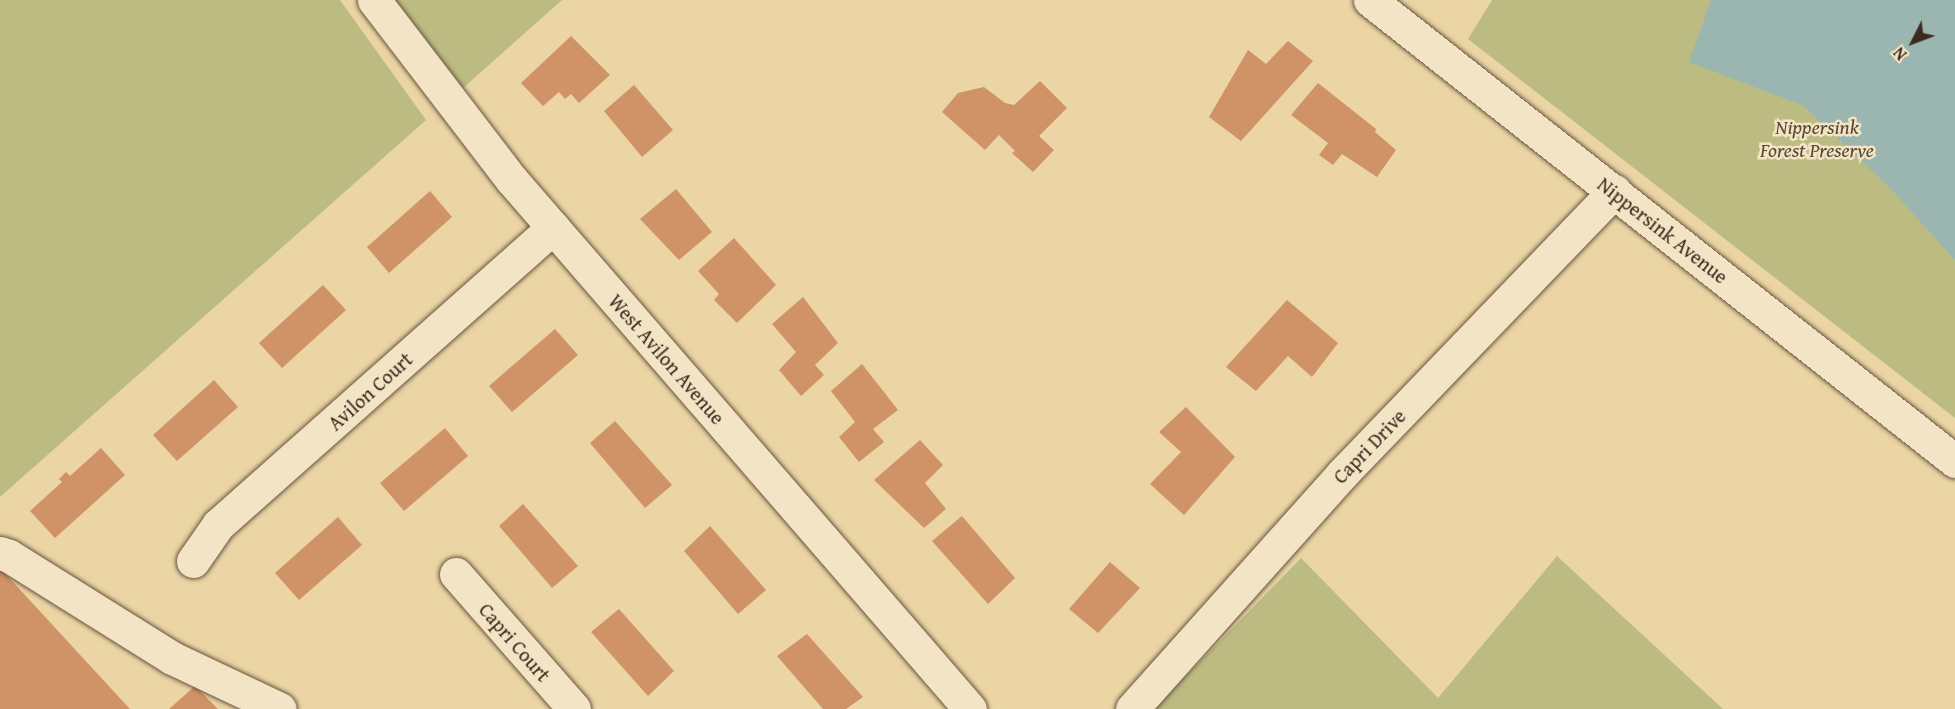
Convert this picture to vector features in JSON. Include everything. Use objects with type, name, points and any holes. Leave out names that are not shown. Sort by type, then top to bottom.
[{"type":"street","name":"West Avilon Avenue","points":[[374,0],[511,179],[970,709]]},
{"type":"street","name":"Nippersink Avenue","points":[[1370,0],[1955,461]]},
{"type":"street","name":"Capri Drive","points":[[1132,709],[1342,474],[1614,190]]},
{"type":"street","name":"Avilon Court","points":[[193,561],[218,525],[553,228]]},
{"type":"street","points":[[0,553],[9,556],[172,658],[280,709]]},
{"type":"street","name":"Capri Court","points":[[456,574],[574,709]]},
{"type":"green space","points":[[0,0],[340,0],[426,120],[0,497]]},
{"type":"green space","points":[[395,0],[562,0],[463,88]]},
{"type":"green space","name":"Nippersink Forest Preserve","points":[[1492,0],[1955,0],[1955,418],[1468,39]]},
{"type":"green space","points":[[1557,556],[1723,709],[1154,709],[1301,558],[1438,698]]},
{"type":"water","points":[[1711,0],[1955,0],[1955,260],[1889,187],[1802,105],[1689,62]]},
{"type":"building","points":[[571,36],[610,75],[579,103],[571,94],[565,99],[559,92],[543,106],[521,83]]},
{"type":"building","points":[[1288,41],[1313,61],[1241,141],[1209,117],[1248,50],[1266,64]]},
{"type":"building","points":[[1040,81],[1067,108],[1039,136],[1054,150],[1033,172],[1012,153],[1015,151],[999,135],[985,150],[942,112],[958,93],[984,87],[1005,103],[1014,105]]},
{"type":"building","points":[[1318,83],[1376,129],[1375,132],[1396,150],[1377,177],[1342,154],[1333,165],[1319,155],[1328,143],[1291,115]]},
{"type":"building","points":[[634,85],[673,130],[642,157],[604,111]]},
{"type":"building","points":[[676,189],[712,232],[679,260],[640,219]]},
{"type":"building","points":[[430,191],[452,217],[389,273],[367,247]]},
{"type":"building","points":[[734,238],[776,285],[737,323],[714,300],[719,294],[698,271]]},
{"type":"building","points":[[323,285],[346,310],[282,368],[259,343]]},
{"type":"building","points":[[803,297],[838,343],[815,365],[824,375],[801,396],[779,370],[796,352],[772,324]]},
{"type":"building","points":[[1287,300],[1338,343],[1312,377],[1288,356],[1256,391],[1226,367]]},
{"type":"building","points":[[555,329],[578,355],[512,412],[489,386]]},
{"type":"building","points":[[862,364],[898,410],[873,429],[884,442],[859,462],[839,437],[855,422],[831,391]]},
{"type":"building","points":[[214,380],[238,407],[177,461],[153,435]]},
{"type":"building","points":[[1186,407],[1235,457],[1184,515],[1150,484],[1181,452],[1159,432]]},
{"type":"building","points":[[615,421],[672,485],[645,508],[590,443]]},
{"type":"building","points":[[445,428],[468,456],[404,511],[380,483]]},
{"type":"building","points":[[920,440],[943,465],[925,483],[946,509],[924,528],[874,480]]},
{"type":"building","points":[[101,448],[125,475],[55,538],[30,511],[62,482],[59,479],[66,472],[70,476]]},
{"type":"building","points":[[523,504],[578,566],[552,588],[499,526]]},
{"type":"building","points":[[962,516],[1015,578],[988,604],[932,541]]},
{"type":"building","points":[[338,517],[362,545],[299,600],[275,573]]},
{"type":"building","points":[[710,526],[766,590],[738,614],[684,551]]},
{"type":"building","points":[[1110,562],[1140,588],[1098,633],[1069,609]]},
{"type":"building","points":[[0,568],[130,709],[0,709]]},
{"type":"building","points":[[619,609],[674,671],[648,696],[591,632]]},
{"type":"building","points":[[807,634],[863,697],[846,709],[823,709],[777,656]]},
{"type":"building","points":[[195,686],[218,709],[169,709]]}]
